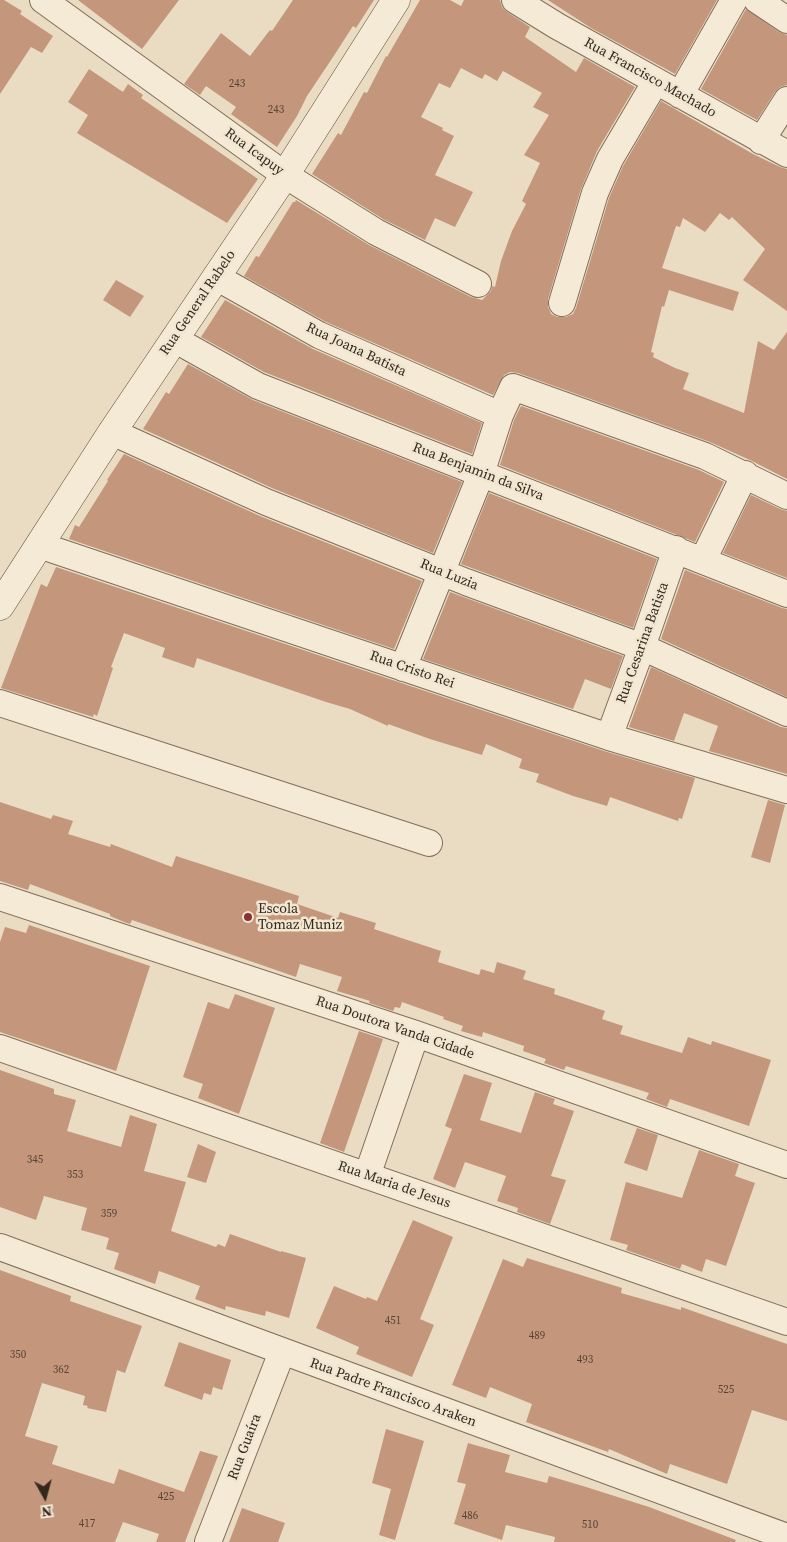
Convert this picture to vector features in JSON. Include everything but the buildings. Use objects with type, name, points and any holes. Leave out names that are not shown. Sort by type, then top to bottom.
[{"type":"street","name":"Rua Icapuy","points":[[43,0],[285,174],[376,232],[478,284]]},
{"type":"street","name":"Rua General Rabelo","points":[[0,606],[112,432],[285,174],[396,0]]},
{"type":"street","name":"Rua Francisco Machado","points":[[515,0],[557,26],[787,154]]},
{"type":"street","points":[[680,95],[734,0]]},
{"type":"street","points":[[757,0],[787,20]]},
{"type":"street","points":[[562,303],[595,193],[610,159],[656,81]]},
{"type":"street","points":[[761,140],[787,100]]},
{"type":"street","name":"Rua Joana Batista","points":[[216,277],[319,335],[500,416]]},
{"type":"street","name":"Rua Benjamin da Silva","points":[[174,340],[258,386],[787,594]]},
{"type":"street","points":[[404,668],[481,474],[500,416],[513,387],[784,487]]},
{"type":"street","name":"Rua Luzia","points":[[112,432],[266,502],[442,572],[642,647],[787,713]]},
{"type":"street","points":[[703,560],[745,474]]},
{"type":"street","name":"Rua Cristo Rei","points":[[39,545],[609,737],[787,790]]},
{"type":"street","name":"Rua Cesarina Batista","points":[[609,737],[676,549]]},
{"type":"street","points":[[0,703],[429,843]]},
{"type":"street","name":"Rua Doutora Vanda Cidade","points":[[0,897],[416,1034],[787,1165]]},
{"type":"street","points":[[368,1176],[416,1034]]},
{"type":"street","name":"Rua Maria de Jesus","points":[[0,1048],[787,1322]]},
{"type":"street","name":"Rua Padre Francisco Araken","points":[[0,1247],[787,1537]]},
{"type":"street","name":"Rua Guaíra","points":[[208,1542],[282,1352]]},
{"type":"place","name":"Escola Tomaz Muniz","points":[[248,917]]}]
